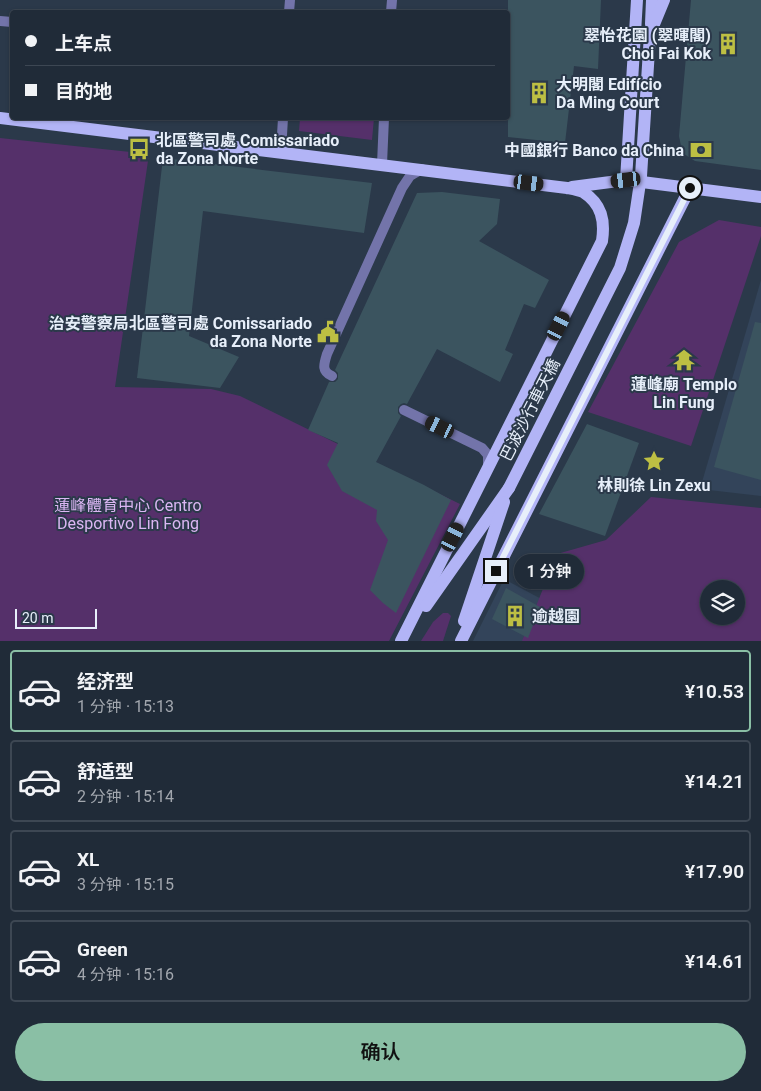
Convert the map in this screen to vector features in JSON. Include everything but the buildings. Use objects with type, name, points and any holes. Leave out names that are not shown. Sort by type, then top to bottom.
[{"type":"main road","points":[[626,180],[637,0]]},
{"type":"main road","name":"巴波沙行車天橋","points":[[508,488],[620,268],[634,223],[641,176],[652,0]]},
{"type":"main road","points":[[650,34],[664,0]]},
{"type":"main road","points":[[17,120],[567,188],[582,192],[593,201],[601,213],[604,227],[602,241],[401,641]]},
{"type":"main road","points":[[567,188],[626,180],[761,197]]},
{"type":"main road","points":[[459,641],[696,189]]},
{"type":"main road","points":[[401,641],[508,488]]},
{"type":"main road","points":[[459,641],[508,488]]},
{"type":"street","points":[[281,152],[283,120]]},
{"type":"street","points":[[382,164],[384,120]]},
{"type":"street","points":[[399,167],[404,179],[402,188]]},
{"type":"street","points":[[332,376],[325,371],[324,362],[402,188],[410,176],[422,170]]},
{"type":"street","points":[[404,410],[482,448],[488,456],[488,468]]},
{"type":"shaded area","points":[[761,280],[761,496],[700,489]]},
{"type":"shaded area","points":[[504,579],[547,602],[531,641],[473,641]]},
{"type":"green space","points":[[300,120],[374,120],[372,140],[299,131]]},
{"type":"green space","name":"蓮峰體育中心 Centro Desportivo Lin Fong","points":[[0,138],[149,154],[115,387],[211,389],[240,396],[460,504],[389,641],[0,641]]},
{"type":"green space","points":[[719,220],[761,227],[761,236],[691,446],[588,412],[679,242]]},
{"type":"green space","points":[[651,497],[761,508],[761,641],[522,641],[557,554],[606,540]]},
{"type":"green space","points":[[443,613],[448,613],[451,616],[443,641],[421,641],[433,622]]},
{"type":"place","name":"翠怡花園 (翠暉閣) Choi Fai Kok","points":[[728,44]]},
{"type":"place","name":"大明閣 Edifício Da Ming Court","points":[[539,93]]},
{"type":"place","name":"北區警司處 Comissariado da Zona Norte","points":[[139,149]]},
{"type":"place","name":"中國銀行 Banco da China","points":[[701,150]]},
{"type":"place","name":"治安警察局北區警司處 Comissariado da Zona Norte","points":[[328,332]]},
{"type":"place","name":"蓮峰廟 Templo Lin Fung","points":[[684,360]]},
{"type":"place","name":"林則徐 Lin Zexu","points":[[654,461]]},
{"type":"place","name":"逾越園","points":[[515,616]]},
{"type":"route","points":[[496,571],[690,188]]}]
